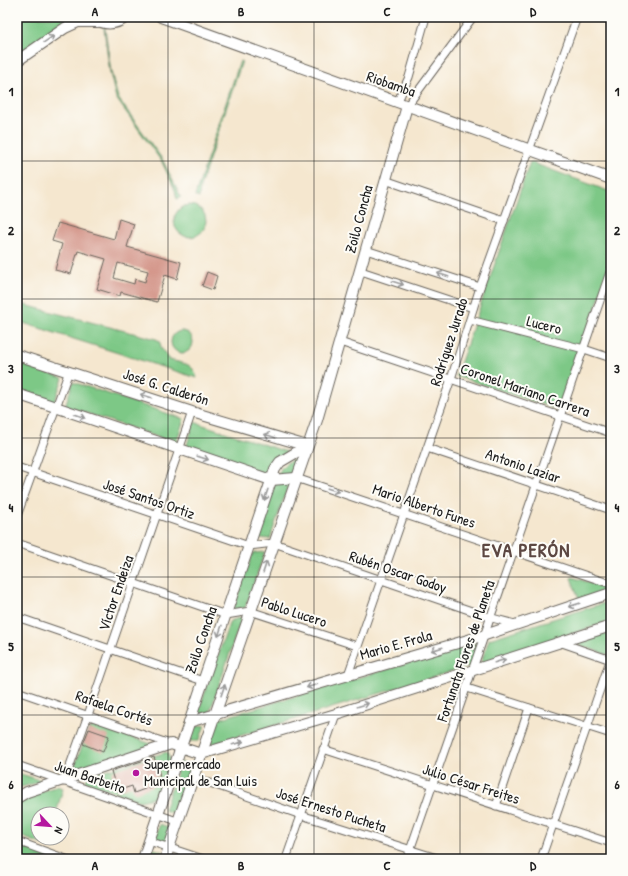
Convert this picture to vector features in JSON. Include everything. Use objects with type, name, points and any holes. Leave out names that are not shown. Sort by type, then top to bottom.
[{"type":"street","name":"Riobamba","points":[[161,17],[611,179]]},
{"type":"street","points":[[397,103],[409,77],[426,17]]},
{"type":"street","name":"Zoilo Concha","points":[[165,859],[164,846],[177,821],[201,754],[307,446],[340,342],[407,106],[473,17]]},
{"type":"street","name":"Rodríguez Jurado","points":[[348,675],[451,379],[480,287],[577,17]]},
{"type":"street","points":[[17,61],[65,28],[78,22],[94,19],[112,24],[127,18]]},
{"type":"street","points":[[385,180],[504,221]]},
{"type":"street","points":[[366,250],[480,287]]},
{"type":"street","name":"Fortunata Flores de Planeta","points":[[407,859],[472,670],[492,618],[560,416],[610,278],[611,269]]},
{"type":"street","points":[[360,271],[473,308]]},
{"type":"street","name":"Lucero","points":[[470,320],[584,349],[611,358]]},
{"type":"street","name":"Coronel Mariano Carrera","points":[[340,342],[611,433]]},
{"type":"street","name":"José G. Calderón","points":[[17,355],[192,412],[307,446]]},
{"type":"street","points":[[17,516],[69,371]]},
{"type":"street","points":[[17,394],[271,480],[296,478]]},
{"type":"street","name":"Víctor Endeiza","points":[[63,780],[111,650],[178,449],[192,412]]},
{"type":"street","name":"Zoilo Concha","points":[[142,859],[275,469],[280,462],[307,446]]},
{"type":"street","name":"Antonio Laziar","points":[[427,448],[611,510]]},
{"type":"street","name":"José Santos Ortiz","points":[[17,467],[249,546],[274,543]]},
{"type":"street","name":"Mario Alberto Funes","points":[[296,478],[514,550],[611,584]]},
{"type":"street","name":"Pablo Lucero","points":[[17,543],[226,615],[250,611],[357,646]]},
{"type":"street","name":"Rubén Oscar Godoy","points":[[274,543],[492,618],[515,624]]},
{"type":"street","name":"Mario E. Frola","points":[[189,722],[485,635],[611,593]]},
{"type":"street","points":[[17,617],[203,681]]},
{"type":"street","points":[[201,754],[336,714],[611,626]]},
{"type":"street","points":[[541,859],[611,659],[562,642]]},
{"type":"street","points":[[467,688],[611,734]]},
{"type":"street","name":"Rafaela Cortés","points":[[17,691],[201,754]]},
{"type":"street","points":[[496,806],[529,708]]},
{"type":"street","points":[[286,859],[336,714]]},
{"type":"street","points":[[17,798],[22,792],[171,744]]},
{"type":"street","name":"Julio César Freites","points":[[323,749],[611,843]]},
{"type":"street","name":"Juan Barbeito","points":[[17,765],[177,821]]},
{"type":"street","name":"José Ernesto Pucheta","points":[[192,777],[301,815],[440,859]]},
{"type":"street","points":[[17,841],[66,859]]},
{"type":"street","points":[[149,841],[203,859]]},
{"type":"green space","points":[[17,17],[72,17],[17,56]]},
{"type":"green space","points":[[103,21],[111,72],[118,98],[162,159],[181,197],[177,199],[175,190],[162,162],[116,98],[110,73]]},
{"type":"green space","points":[[240,61],[242,61],[200,187],[199,198],[195,196]]},
{"type":"green space","points":[[530,162],[611,192],[611,265],[559,410],[456,376]]},
{"type":"green space","points":[[190,205],[201,210],[206,221],[201,232],[190,237],[179,232],[174,221],[179,210]]},
{"type":"green space","points":[[17,303],[156,339],[160,341],[161,348],[170,360],[190,366],[197,378],[17,321]]},
{"type":"green space","points":[[182,331],[190,334],[193,342],[190,350],[182,353],[174,350],[171,342],[174,334]]},
{"type":"green space","points":[[17,363],[63,378],[54,403],[17,390]]},
{"type":"green space","points":[[73,382],[184,419],[176,443],[65,406]]},
{"type":"green space","points":[[194,422],[287,452],[275,460],[269,475],[186,448]]},
{"type":"green space","points":[[298,457],[292,474],[278,475],[283,466]]},
{"type":"green space","points":[[274,483],[289,483],[270,539],[258,538]]},
{"type":"green space","points":[[265,552],[245,608],[233,609],[253,553]]},
{"type":"green space","points":[[572,577],[603,587],[606,592],[580,601],[571,578]]},
{"type":"green space","points":[[611,601],[611,621],[481,663],[489,639]]},
{"type":"green space","points":[[242,617],[210,712],[197,715],[230,621]]},
{"type":"green space","points":[[611,631],[611,646],[608,655],[577,644],[577,642]]},
{"type":"green space","points":[[479,642],[470,666],[213,744],[208,742],[215,723],[222,718]]},
{"type":"green space","points":[[96,725],[154,745],[72,772],[89,729]]},
{"type":"green space","points":[[205,725],[199,741],[188,741],[193,727]]},
{"type":"green space","points":[[167,752],[170,760],[157,797],[140,801],[85,782],[89,775]]},
{"type":"green space","points":[[180,762],[192,765],[175,814],[164,810]]},
{"type":"green space","points":[[18,773],[43,781],[18,788]]},
{"type":"green space","points":[[57,786],[63,788],[58,806],[30,806],[30,840],[17,835],[17,802],[26,797]]},
{"type":"green space","points":[[160,824],[172,829],[167,842],[155,838]]},
{"type":"green space","points":[[17,845],[58,859],[17,859]]},
{"type":"green space","points":[[151,848],[164,852],[162,859],[147,859]]},
{"type":"building","points":[[119,219],[134,224],[127,247],[181,262],[177,279],[165,275],[157,302],[121,292],[120,296],[97,289],[106,259],[78,251],[71,274],[55,270],[62,244],[52,241],[58,223],[114,239]],"holes":[[[118,263],[148,271],[145,282],[135,279],[134,284],[114,278]]]},
{"type":"building","points":[[207,272],[217,276],[213,290],[202,286]]},
{"type":"building","points":[[89,729],[109,736],[103,752],[83,744]]},
{"type":"building","name":"Supermercado Municipal de San Luis","points":[[154,757],[160,776],[151,779],[153,786],[134,793],[132,786],[117,791],[111,771]]},
{"type":"place","name":"Supermercado Municipal de San Luis","points":[[136,773]]},
{"type":"district","name":"EVA PERÓN","points":[[526,550]]}]
